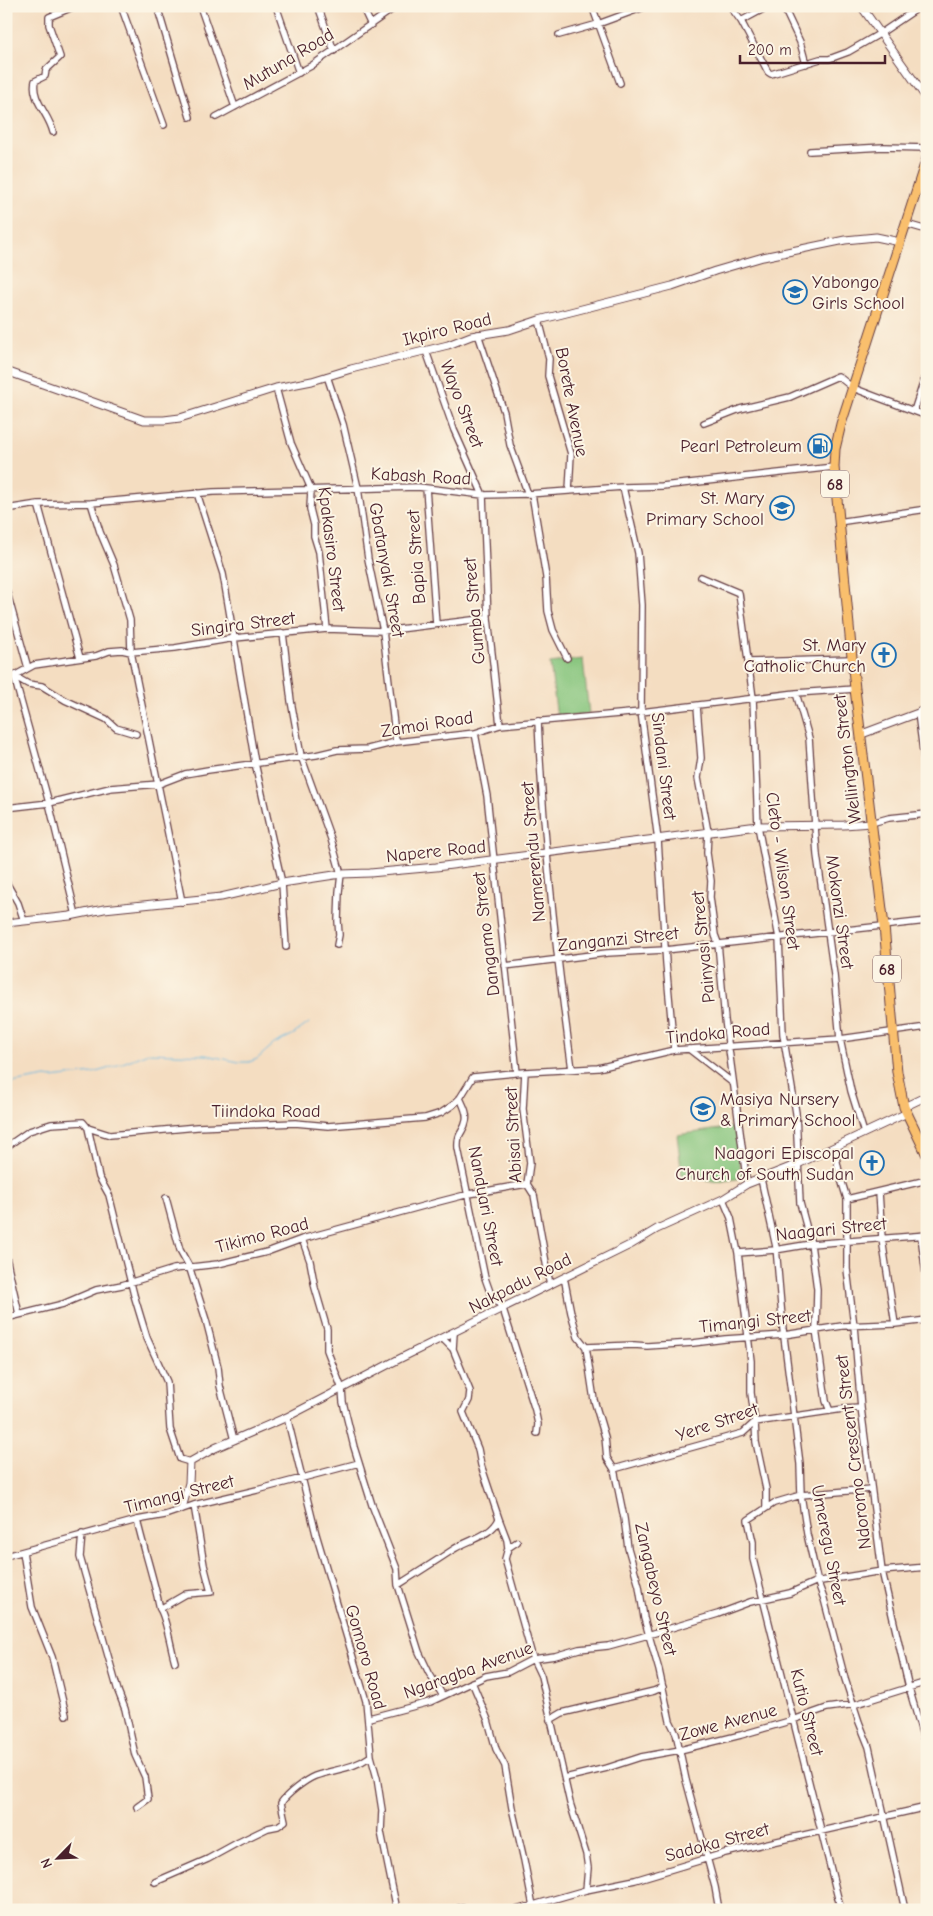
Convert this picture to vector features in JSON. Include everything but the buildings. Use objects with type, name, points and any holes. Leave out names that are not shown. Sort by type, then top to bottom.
[{"type":"main road","name":"Wellington Street","points":[[927,158],[841,424],[835,449],[834,466],[855,689],[884,926],[897,1072],[906,1110],[927,1155]]},
{"type":"street","points":[[53,132],[47,116],[39,105],[34,87],[35,81],[45,76],[46,70],[60,57],[49,25],[49,17],[75,6]]},
{"type":"street","points":[[121,6],[164,125]]},
{"type":"street","points":[[157,6],[190,117]]},
{"type":"street","points":[[200,6],[235,108]]},
{"type":"street","points":[[276,6],[299,73]]},
{"type":"street","points":[[318,6],[334,50]]},
{"type":"street","points":[[362,6],[371,25]]},
{"type":"street","name":"Mutuna Road","points":[[216,117],[299,73],[397,6]]},
{"type":"street","points":[[592,6],[620,83]]},
{"type":"street","points":[[559,34],[598,24],[647,6]]},
{"type":"street","points":[[730,6],[741,21],[768,72],[771,74],[820,60],[829,60],[848,52],[881,34],[921,6]]},
{"type":"street","points":[[741,21],[770,6]]},
{"type":"street","points":[[783,6],[800,42],[806,64]]},
{"type":"street","points":[[861,6],[927,99]]},
{"type":"street","points":[[810,151],[884,147],[927,148]]},
{"type":"street","points":[[906,224],[927,230]]},
{"type":"street","name":"Ikpiro Road","points":[[6,371],[144,420],[180,418],[276,388],[426,351],[478,334],[509,330],[539,320],[672,286],[763,257],[876,237],[900,242]]},
{"type":"street","name":"Borete Avenue","points":[[539,320],[549,358],[548,376],[571,454],[568,492]]},
{"type":"street","points":[[478,334],[504,412],[510,445],[530,494],[546,577],[548,611],[553,630],[567,658]]},
{"type":"street","name":"Wayo Street","points":[[426,351],[454,430],[483,494]]},
{"type":"street","points":[[914,411],[927,371]]},
{"type":"street","name":"Gbatanyaki Street","points":[[327,376],[343,424],[358,488],[368,559],[383,631],[396,742]]},
{"type":"street","points":[[704,423],[740,409],[790,398],[838,376],[852,388],[927,416]]},
{"type":"street","name":"Kpakasiro Street","points":[[276,388],[292,443],[311,489],[310,509],[314,525],[314,536],[319,552],[326,630]]},
{"type":"street","name":"Kabash Road","points":[[6,509],[38,504],[91,502],[197,493],[311,489],[426,488],[483,494],[530,494],[662,486],[834,466]]},
{"type":"street","name":"Sindani Street","points":[[623,487],[638,553],[642,605],[641,712],[658,840],[674,1050]]},
{"type":"street","name":"Bapia Street","points":[[426,488],[436,624]]},
{"type":"street","points":[[197,493],[223,574],[255,763],[282,883],[286,947]]},
{"type":"street","name":"Gumba Street","points":[[483,494],[488,618],[500,726]]},
{"type":"street","points":[[91,502],[100,532],[114,565],[130,620],[131,652],[159,784],[163,818],[182,902]]},
{"type":"street","points":[[38,504],[80,658]]},
{"type":"street","points":[[838,522],[927,508]]},
{"type":"street","name":"Cleto - Wilson Street","points":[[701,577],[739,593],[753,698],[758,826],[779,938],[784,1034],[796,1114],[800,1203],[811,1244],[817,1289],[816,1329],[826,1401],[830,1411]]},
{"type":"street","points":[[6,590],[28,668]]},
{"type":"street","name":"Singira Street","points":[[6,678],[14,676],[34,664],[96,656],[109,651],[122,650],[131,652],[175,648],[235,638],[283,633],[326,630],[383,631],[488,618]]},
{"type":"street","points":[[283,633],[302,756],[332,839],[341,874],[338,892],[339,935],[337,945]]},
{"type":"street","points":[[748,662],[852,659]]},
{"type":"street","points":[[6,673],[28,684],[42,686],[65,700],[106,719],[116,728],[136,734]]},
{"type":"street","points":[[14,676],[49,803],[76,915]]},
{"type":"street","name":"Zamoi Road","points":[[6,808],[49,803],[110,788],[159,784],[185,774],[316,755],[337,750],[368,749],[396,742],[475,733],[500,726],[698,706],[796,693],[855,689]]},
{"type":"street","name":"Mokonzi Street","points":[[796,693],[809,738],[817,855],[840,1039],[851,1091],[864,1133]]},
{"type":"street","name":"Painyasi Street","points":[[698,706],[701,758],[698,778],[708,832],[707,853],[711,881],[710,897],[715,935],[718,943],[725,1020],[747,1184]]},
{"type":"street","points":[[862,734],[918,713],[927,707]]},
{"type":"street","points":[[918,713],[927,782]]},
{"type":"street","name":"Namerendu Street","points":[[538,721],[542,796],[557,960],[572,1069]]},
{"type":"street","name":"Dangamo Street","points":[[475,733],[486,796],[517,1072]]},
{"type":"street","points":[[871,823],[889,818],[927,814]]},
{"type":"street","name":"Napere Road","points":[[6,923],[76,915],[104,909],[221,897],[282,883],[341,874],[370,873],[548,854],[758,826],[816,826],[871,823]]},
{"type":"street","points":[[6,882],[18,903],[24,921]]},
{"type":"street","name":"Zanganzi Street","points":[[505,966],[607,953],[665,950],[927,921]]},
{"type":"street","name":"Tindoka Road","points":[[517,1072],[598,1068],[674,1050],[840,1039],[927,1027]]},
{"type":"street","points":[[689,1049],[733,1083]]},
{"type":"street","name":"Tiindoka Road","points":[[6,1147],[29,1131],[51,1124],[83,1122],[88,1128],[110,1134],[196,1126],[295,1123],[328,1126],[425,1118],[441,1113],[453,1105],[460,1098],[473,1077],[517,1072]]},
{"type":"street","name":"Abisai Street","points":[[525,1072],[523,1109],[530,1163],[527,1184],[534,1195],[550,1285]]},
{"type":"street","name":"Nakpadu Road","points":[[190,1462],[287,1417],[632,1244],[656,1229],[723,1199],[747,1184],[834,1148],[906,1110],[927,1096]]},
{"type":"street","name":"Nanduari Street","points":[[460,1098],[466,1111],[466,1122],[457,1137],[458,1148],[486,1278],[490,1292],[503,1309],[535,1410],[538,1424],[537,1433]]},
{"type":"street","points":[[88,1128],[99,1177],[109,1195],[146,1338],[167,1382],[170,1429],[180,1459],[190,1462],[189,1483],[182,1508]]},
{"type":"street","name":"Ndoromo Crescent Street","points":[[834,1148],[847,1199],[847,1269],[861,1408],[882,1571],[909,1688],[927,1750]]},
{"type":"street","name":"Umeregu Street","points":[[761,1179],[775,1250],[800,1464],[801,1496],[818,1582],[845,1679],[869,1747],[905,1910]]},
{"type":"street","points":[[847,1199],[927,1180]]},
{"type":"street","name":"Tikimo Road","points":[[6,1318],[64,1304],[96,1290],[132,1282],[174,1269],[227,1262],[267,1252],[302,1239],[469,1194],[527,1184]]},
{"type":"street","points":[[878,1192],[882,1239],[895,1324]]},
{"type":"street","points":[[166,1198],[180,1250],[189,1266],[206,1320],[234,1440]]},
{"type":"street","points":[[723,1199],[731,1218],[738,1253],[748,1338],[756,1442],[767,1495],[766,1507]]},
{"type":"street","points":[[924,1236],[927,1283]]},
{"type":"street","name":"Naagari Street","points":[[738,1253],[775,1250],[811,1244],[924,1236]]},
{"type":"street","points":[[302,1239],[310,1261],[315,1288],[327,1329],[327,1350],[342,1389],[342,1402],[359,1463],[372,1505],[397,1569],[398,1585],[419,1652],[443,1696]]},
{"type":"street","points":[[6,1257],[19,1314]]},
{"type":"street","name":"Zangabeyo Street","points":[[562,1279],[565,1282],[570,1313],[578,1337],[586,1347],[594,1400],[605,1437],[607,1458],[614,1469],[628,1548],[639,1586],[644,1618],[663,1687],[670,1721],[676,1733],[719,1910]]},
{"type":"street","name":"Timangi Street","points":[[586,1347],[647,1346],[784,1335],[842,1326],[895,1324],[927,1320]]},
{"type":"street","points":[[453,1349],[454,1333]]},
{"type":"street","points":[[442,1338],[453,1349],[470,1391],[469,1400],[463,1412],[478,1448],[481,1465],[507,1540],[508,1548],[505,1559],[533,1659],[541,1676],[570,1803],[586,1854],[588,1868],[586,1890]]},
{"type":"street","name":"Yere Street","points":[[614,1469],[743,1433],[755,1422],[861,1408]]},
{"type":"street","name":"Gomoro Road","points":[[287,1417],[316,1534],[366,1701],[371,1756],[382,1810],[381,1832],[397,1910]]},
{"type":"street","name":"Timangi Street","points":[[6,1556],[82,1534],[165,1515],[182,1508],[359,1463]]},
{"type":"street","points":[[766,1507],[801,1496],[871,1489]]},
{"type":"street","points":[[160,1609],[186,1594],[210,1592],[194,1505]]},
{"type":"street","name":"Kutio Street","points":[[766,1507],[748,1520],[753,1542],[753,1559],[841,1910]]},
{"type":"street","points":[[398,1585],[457,1548],[487,1533],[496,1525],[499,1519]]},
{"type":"street","points":[[137,1520],[142,1544],[149,1560],[149,1567],[160,1609],[164,1614],[165,1627],[175,1662]]},
{"type":"street","points":[[82,1534],[80,1557],[85,1577],[125,1709],[135,1755],[145,1777],[148,1799],[137,1807]]},
{"type":"street","points":[[507,1540],[516,1542],[508,1548]]},
{"type":"street","points":[[23,1552],[32,1607],[52,1657],[66,1715]]},
{"type":"street","name":"Ngaragba Avenue","points":[[369,1718],[398,1712],[443,1696],[486,1676],[508,1672],[533,1659],[555,1656],[579,1649],[608,1646],[649,1635],[750,1602],[790,1594],[818,1582],[882,1571],[927,1567]]},
{"type":"street","points":[[472,1682],[488,1720],[496,1749],[505,1766],[532,1906]]},
{"type":"street","name":"Zowe Avenue","points":[[565,1778],[607,1768],[641,1757],[680,1750],[793,1720],[827,1708],[854,1704],[927,1682]]},
{"type":"street","points":[[550,1720],[562,1713],[654,1691],[663,1687]]},
{"type":"street","points":[[155,1882],[208,1859],[260,1832],[278,1826],[285,1820],[281,1803],[287,1795],[314,1777],[360,1764],[371,1756]]},
{"type":"street","name":"Sadoka Street","points":[[516,1910],[586,1890],[634,1880],[707,1858],[927,1807]]},
{"type":"street","points":[[454,1910],[462,1907],[469,1910]]},
{"type":"green space","points":[[583,659],[589,714],[557,718],[550,663]]},
{"type":"green space","points":[[735,1127],[742,1178],[718,1182],[682,1176],[677,1135]]},
{"type":"waterway","points":[[6,1084],[46,1077],[52,1078],[93,1073],[148,1053],[206,1055],[239,1062],[249,1062],[257,1059],[274,1044],[294,1034],[309,1023]]},
{"type":"place","name":"Yabongo Girls School","points":[[795,292]]},
{"type":"place","name":"Pearl Petroleum","points":[[820,446]]},
{"type":"place","name":"St. Mary Primary School","points":[[782,508]]},
{"type":"place","name":"St. Mary Catholic Church","points":[[884,655]]},
{"type":"place","name":"Masiya Nursery & Primary School","points":[[703,1109]]},
{"type":"place","name":"Naagori Episcopal Church of South Sudan","points":[[872,1163]]}]
